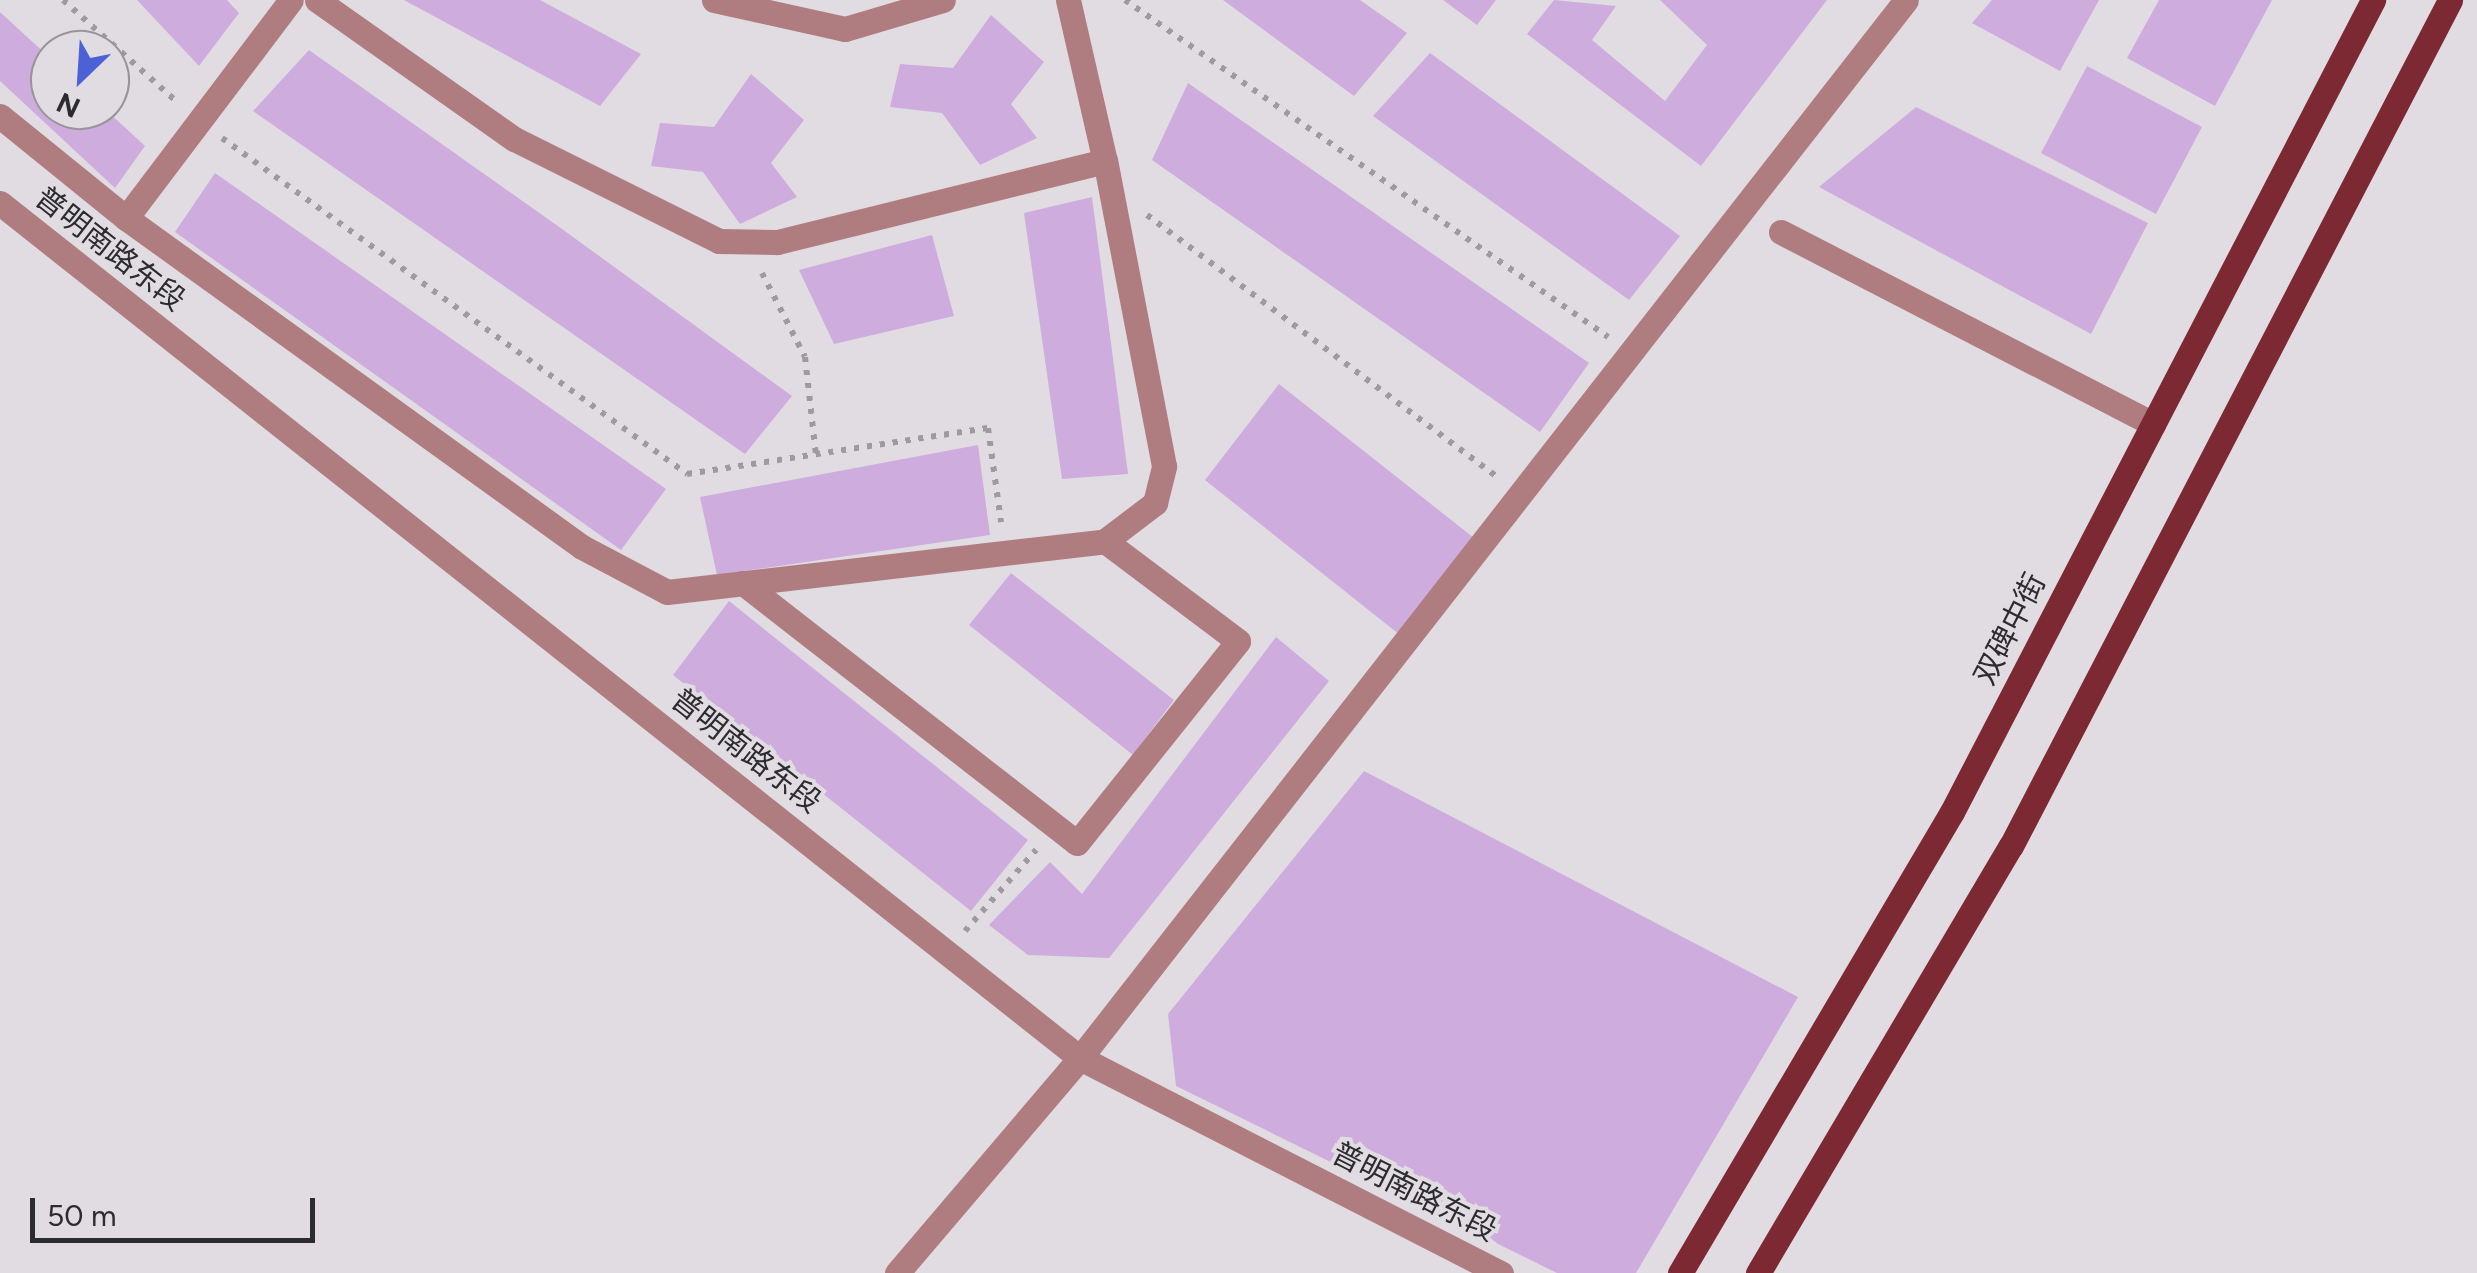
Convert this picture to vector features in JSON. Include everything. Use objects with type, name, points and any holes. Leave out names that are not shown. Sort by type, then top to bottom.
[{"type":"main road","name":"双碑中街","points":[[1680,1273],[1952,812],[2373,0]]},
{"type":"main road","points":[[1758,1273],[2011,846],[2450,0]]},
{"type":"street","points":[[126,218],[291,0]]},
{"type":"street","points":[[317,0],[514,139],[644,210],[719,241],[776,242],[1105,161]]},
{"type":"street","points":[[714,0],[845,28],[943,0]]},
{"type":"street","points":[[0,116],[126,218],[582,547],[667,592],[1105,541],[1155,503],[1164,466],[1105,161],[1068,0]]},
{"type":"street","points":[[896,1273],[1080,1058],[1906,0]]},
{"type":"street","name":"普明南路东段","points":[[0,203],[1080,1058],[1501,1273]]},
{"type":"street","points":[[1781,232],[2153,424]]},
{"type":"street","points":[[743,583],[1077,843],[1238,641],[1105,541]]},
{"type":"path","points":[[63,0],[199,122],[687,474],[988,428],[1006,552]]},
{"type":"path","points":[[1125,0],[1630,353]]},
{"type":"path","points":[[1110,188],[1497,477]]},
{"type":"path","points":[[745,242],[806,356],[816,455]]},
{"type":"path","points":[[946,952],[1057,827]]},
{"type":"building","points":[[137,0],[227,0],[239,13],[199,66]]},
{"type":"building","points":[[404,0],[540,0],[641,54],[600,106]]},
{"type":"building","points":[[1223,0],[1360,0],[1407,33],[1354,96]]},
{"type":"building","points":[[1443,0],[1496,0],[1477,25]]},
{"type":"building","points":[[1554,0],[1616,6],[1592,40],[1665,101],[1707,45],[1660,0],[1827,0],[1701,166],[1527,34]]},
{"type":"building","points":[[1992,0],[2099,0],[2060,71],[1972,23]]},
{"type":"building","points":[[2159,0],[2272,0],[2215,106],[2127,58]]},
{"type":"building","points":[[0,12],[30,40],[30,109],[0,81]]},
{"type":"building","points":[[991,15],[1044,62],[1011,104],[1037,138],[980,165],[942,113],[890,107],[900,64],[953,68]]},
{"type":"building","points":[[309,50],[792,396],[745,454],[253,111]]},
{"type":"building","points":[[1430,53],[1680,236],[1629,300],[1373,116]]},
{"type":"building","points":[[2087,66],[2202,127],[2156,214],[2041,153]]},
{"type":"building","points":[[751,74],[804,120],[771,163],[797,197],[740,224],[703,172],[651,166],[660,123],[714,127]]},
{"type":"building","points":[[1188,83],[1589,363],[1540,432],[1152,160]]},
{"type":"building","points":[[1916,107],[2148,223],[2091,334],[1819,187]]},
{"type":"building","points":[[53,130],[128,130],[145,146],[115,188]]},
{"type":"building","points":[[215,173],[666,489],[621,550],[175,232]]},
{"type":"building","points":[[1092,197],[1128,474],[1062,479],[1024,213]]},
{"type":"building","points":[[932,235],[954,316],[834,344],[799,270]]},
{"type":"building","points":[[1279,384],[1474,538],[1400,635],[1205,480]]},
{"type":"building","points":[[978,445],[990,535],[717,575],[700,497]]},
{"type":"building","points":[[1011,573],[1174,700],[1133,755],[969,625]]},
{"type":"building","points":[[729,601],[1028,840],[971,911],[673,675]]},
{"type":"building","points":[[1276,637],[1329,681],[1109,958],[1028,955],[989,925],[1050,862],[1082,894]]},
{"type":"building","points":[[1364,771],[1798,997],[1636,1273],[1557,1273],[1176,1086],[1168,1014]]}]
